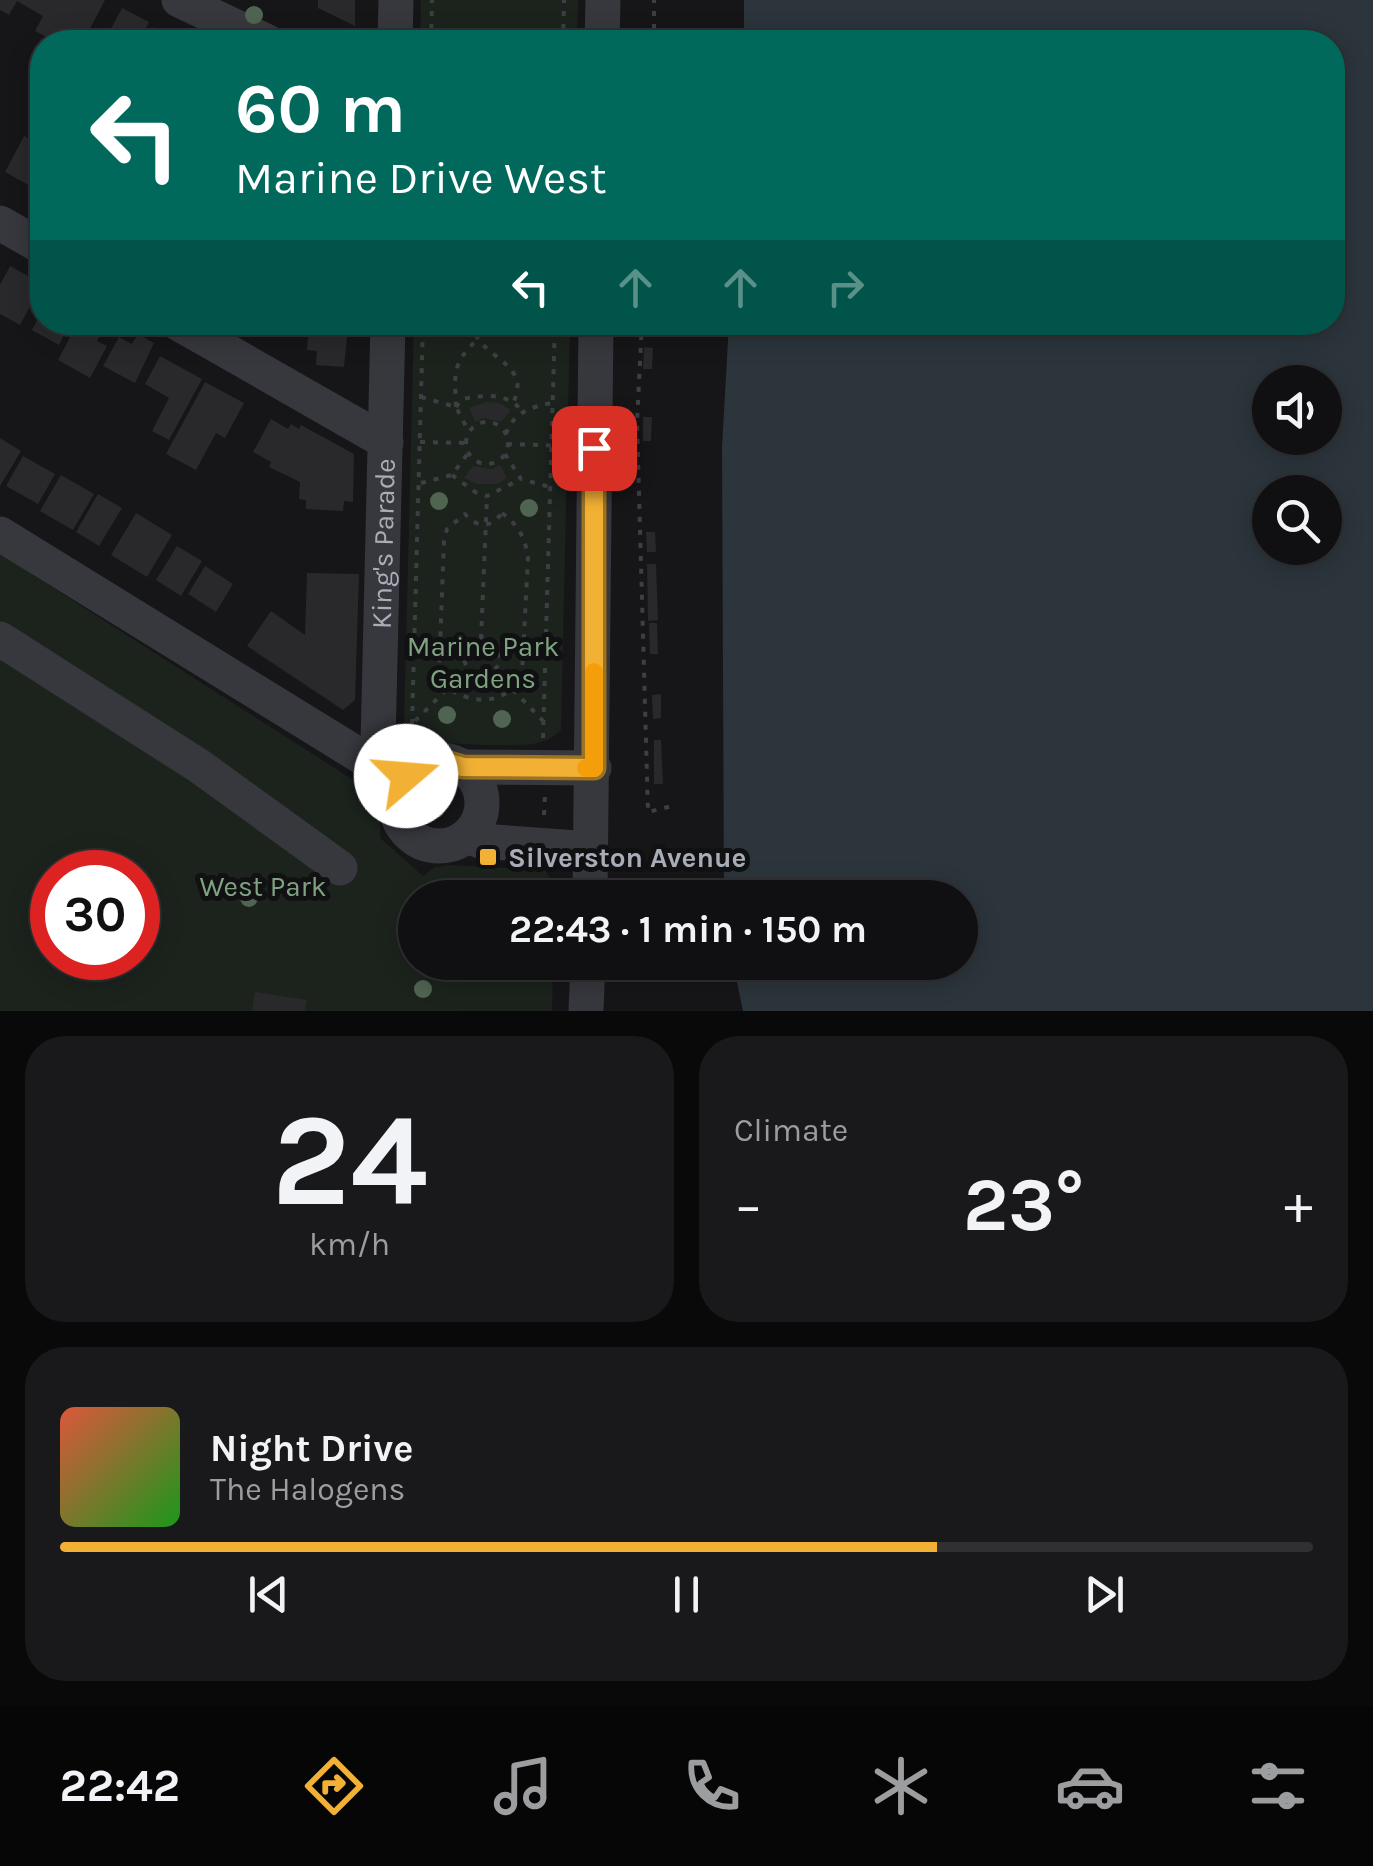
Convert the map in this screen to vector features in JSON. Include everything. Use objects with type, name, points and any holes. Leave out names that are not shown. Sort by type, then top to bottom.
[{"type":"street","points":[[179,0],[243,30]]},
{"type":"street","points":[[395,30],[396,0]]},
{"type":"street","points":[[602,30],[603,0]]},
{"type":"street","points":[[0,222],[30,240]]},
{"type":"street","points":[[201,335],[403,442]]},
{"type":"street","name":"King's Parade","points":[[374,752],[403,442],[390,335]]},
{"type":"street","points":[[590,880],[596,335]]},
{"type":"street","points":[[0,534],[374,752],[406,776]]},
{"type":"street","points":[[0,639],[199,766],[340,868]]},
{"type":"street","points":[[463,767],[480,787],[482,800],[476,826],[467,836],[455,843],[428,845],[405,830],[396,803],[406,776],[415,767],[439,760],[463,767],[594,768]]},
{"type":"street","points":[[467,836],[480,841],[591,849]]},
{"type":"street","points":[[586,1011],[587,980]]},
{"type":"path","points":[[431,30],[432,0]]},
{"type":"path","points":[[563,30],[564,0]]},
{"type":"path","points":[[654,0],[654,30]]},
{"type":"path","points":[[412,724],[419,483],[403,442],[421,397],[423,335]]},
{"type":"path","points":[[477,335],[508,365],[518,384],[514,401]]},
{"type":"path","points":[[494,670],[544,722],[553,335]]},
{"type":"path","points":[[641,335],[637,422],[648,812],[672,806]]},
{"type":"path","points":[[469,432],[456,408],[455,371],[460,356],[478,339]]},
{"type":"path","points":[[456,408],[462,399],[479,396],[514,401],[522,411]]},
{"type":"path","points":[[421,397],[456,408]]},
{"type":"path","points":[[522,480],[505,454],[506,428],[522,411],[553,403]]},
{"type":"path","points":[[505,454],[489,464],[477,462],[468,453],[466,443],[469,432],[485,422],[497,425],[506,434]]},
{"type":"path","points":[[403,442],[466,443]]},
{"type":"path","points":[[507,444],[594,448]]},
{"type":"path","points":[[419,483],[452,476],[468,453]]},
{"type":"path","points":[[452,476],[487,496],[522,480],[551,487]]},
{"type":"path","points":[[481,639],[487,496]]},
{"type":"path","points":[[502,512],[526,540],[524,657],[522,674],[513,690],[498,698],[476,700],[459,696],[442,684],[438,662],[444,541],[447,530],[465,514],[476,524],[486,526],[493,524],[502,512]]},
{"type":"path","points":[[472,642],[492,642],[499,651],[494,670],[482,675],[468,668],[464,659],[472,642]]},
{"type":"path","points":[[374,752],[399,739],[468,668]]},
{"type":"path","points":[[544,830],[545,782]]},
{"type":"green space","points":[[421,0],[578,0],[577,30],[420,30]]},
{"type":"green space","name":"Marine Park Gardens","points":[[414,335],[570,335],[561,730],[540,742],[489,745],[421,738],[411,735],[404,723]]},
{"type":"green space","name":"West Park","points":[[0,554],[355,781],[380,807],[380,838],[423,876],[435,867],[449,865],[545,870],[551,880],[398,880],[398,980],[553,980],[552,1011],[0,1011]]},
{"type":"shaded area","points":[[744,0],[1373,0],[1373,1011],[743,1011],[737,980],[978,980],[978,880],[724,880],[722,447],[728,335],[1345,335],[1345,30],[744,30]]},
{"type":"building","points":[[0,0],[105,0],[89,30],[36,30],[43,16],[17,1],[9,15],[0,10]]},
{"type":"building","points":[[318,0],[355,0],[355,26],[318,8]]},
{"type":"building","points":[[122,8],[149,22],[145,30],[110,30]]},
{"type":"building","points":[[24,136],[30,139],[30,186],[5,172]]},
{"type":"building","points":[[10,266],[30,277],[30,306],[20,325],[0,314],[0,285]]},
{"type":"building","points":[[41,335],[64,335],[59,345]]},
{"type":"building","points":[[71,335],[100,335],[97,341],[107,346],[90,378],[58,360]]},
{"type":"building","points":[[137,335],[154,343],[135,383],[103,366],[119,337],[132,344]]},
{"type":"building","points":[[308,335],[347,335],[344,367],[316,365],[317,351],[307,350]]},
{"type":"building","points":[[644,347],[653,348],[652,369],[643,369]]},
{"type":"building","points":[[160,356],[202,379],[169,440],[152,431],[169,398],[145,384]]},
{"type":"building","points":[[205,382],[244,403],[225,438],[216,433],[196,470],[166,454]]},
{"type":"building","points":[[487,402],[511,410],[501,422],[484,418],[475,422],[469,408]]},
{"type":"building","points":[[643,417],[652,417],[651,441],[643,441]]},
{"type":"building","points":[[271,419],[288,429],[291,424],[299,429],[301,425],[354,454],[353,502],[344,501],[343,511],[306,509],[306,500],[299,499],[300,482],[269,467],[271,462],[253,452]]},
{"type":"building","points":[[0,438],[21,451],[0,486]]},
{"type":"building","points":[[23,456],[55,474],[38,504],[6,486]]},
{"type":"building","points":[[500,465],[507,478],[497,484],[477,484],[464,478],[473,466],[491,469]]},
{"type":"building","points":[[61,475],[94,494],[73,530],[40,511]]},
{"type":"building","points":[[98,494],[122,508],[99,546],[76,532]]},
{"type":"building","points":[[136,513],[172,535],[147,577],[111,555]]},
{"type":"building","points":[[646,532],[655,532],[656,552],[647,552]]},
{"type":"building","points":[[177,546],[202,561],[181,596],[156,580]]},
{"type":"building","points":[[647,564],[656,564],[658,620],[648,621]]},
{"type":"building","points":[[205,566],[233,584],[216,612],[188,594]]},
{"type":"building","points":[[307,573],[359,574],[355,700],[343,710],[247,646],[271,611],[305,635]]},
{"type":"building","points":[[649,623],[657,623],[658,654],[650,654]]},
{"type":"building","points":[[661,694],[661,718],[653,719],[652,695]]},
{"type":"building","points":[[654,740],[661,740],[663,784],[654,784]]},
{"type":"building","points":[[255,992],[307,1000],[305,1011],[252,1011]]},
{"type":"slow traffic","points":[[586,768],[594,768],[594,672]]},
{"type":"place","name":"Silverston Avenue","points":[[488,857]]},
{"type":"route","points":[[406,776],[415,767],[439,760],[463,767],[594,768],[594,448]]}]
